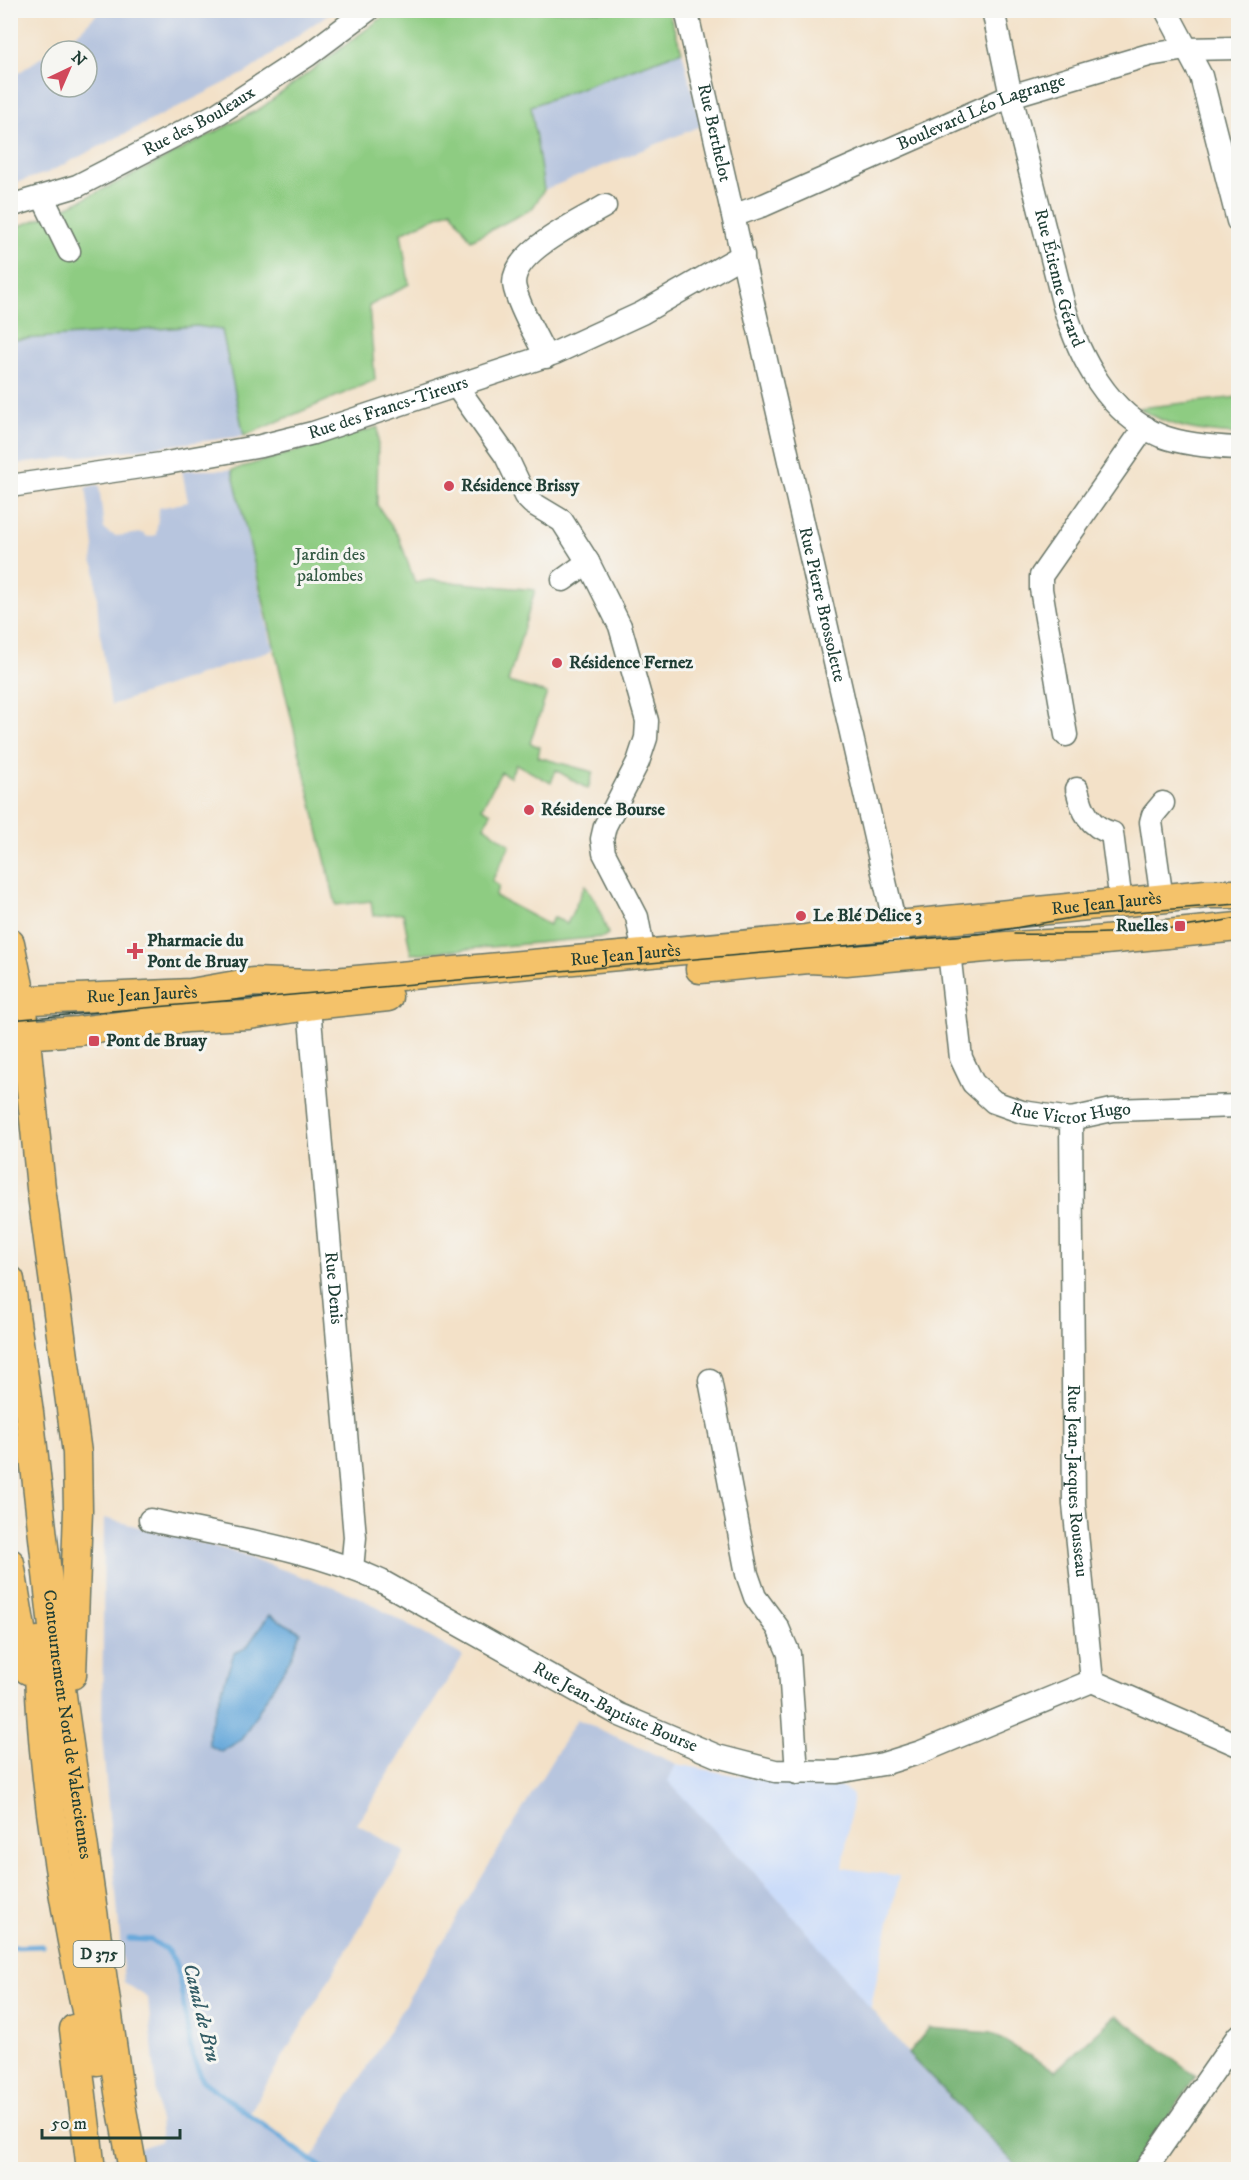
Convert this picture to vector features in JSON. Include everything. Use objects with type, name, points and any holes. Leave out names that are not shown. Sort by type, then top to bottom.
[{"type":"main road","name":"Rue Jean Jaurès","points":[[16,1000],[200,992],[253,982],[312,984],[813,938],[850,930],[895,925],[1161,899],[1239,894]]},
{"type":"main road","name":"Rue Jean Jaurès","points":[[16,1036],[78,1032],[186,1018],[249,1016],[309,1006],[809,959],[846,961],[1239,927]]},
{"type":"main road","points":[[10,943],[16,1000],[16,1036],[41,1188],[75,1431],[78,1477],[68,1737]]},
{"type":"main road","name":"Contournement Nord de Valenciennes","points":[[10,1280],[68,1737],[132,2169]]},
{"type":"main road","points":[[39,1513],[39,1656],[46,1761],[62,1886],[80,2095],[91,2169]]},
{"type":"main road","points":[[10,1563],[18,1622],[46,1761]]},
{"type":"main road","points":[[62,1886],[99,2072],[114,2126],[132,2169]]},
{"type":"street","name":"Rue des Bouleaux","points":[[13,207],[88,181],[219,113],[302,59],[368,10]]},
{"type":"street","name":"Rue Berthelot","points":[[686,10],[743,255]]},
{"type":"street","name":"Rue Étienne Gérard","points":[[993,10],[1011,96],[1071,328],[1097,381],[1119,406],[1145,427],[1179,441],[1239,448]]},
{"type":"street","points":[[1166,10],[1204,87],[1239,221]]},
{"type":"street","name":"Boulevard Léo Lagrange","points":[[735,215],[764,205],[1011,96],[1136,58],[1186,48],[1239,48]]},
{"type":"street","points":[[43,198],[69,251]]},
{"type":"street","points":[[546,357],[514,287],[518,269],[529,252],[605,206]]},
{"type":"street","name":"Rue des Francs-Tireurs","points":[[10,486],[161,464],[273,444],[457,387],[546,357],[642,313],[743,255]]},
{"type":"street","name":"Rue Pierre Brossolette","points":[[743,255],[902,956]]},
{"type":"street","points":[[457,387],[506,456],[525,496],[532,504],[562,521],[588,562],[620,626],[647,721],[646,738],[638,762],[605,826],[603,846],[637,917],[644,954]]},
{"type":"street","points":[[1066,735],[1041,590],[1041,576],[1145,427]]},
{"type":"street","points":[[563,580],[588,562]]},
{"type":"street","points":[[1077,789],[1082,808],[1091,822],[1102,831],[1112,833],[1151,829]]},
{"type":"street","points":[[1161,899],[1151,829],[1153,815],[1163,803]]},
{"type":"street","points":[[1112,833],[1121,903]]},
{"type":"street","name":"Rue Victor Hugo","points":[[949,952],[959,1050],[969,1077],[981,1091],[1003,1106],[1022,1112],[1071,1119],[1112,1110],[1239,1106]]},
{"type":"street","name":"Rue Denis","points":[[309,1006],[355,1537],[352,1569]]},
{"type":"street","name":"Rue Jean-Jacques Rousseau","points":[[1071,1119],[1074,1504],[1092,1681]]},
{"type":"street","points":[[710,1380],[747,1574],[755,1597],[778,1628],[789,1654],[797,1773]]},
{"type":"street","name":"Rue Jean-Baptiste Bourse","points":[[150,1521],[292,1551],[352,1569],[381,1581],[620,1715],[731,1761],[769,1770],[797,1773],[837,1772],[897,1760],[1092,1681]]},
{"type":"street","points":[[1092,1681],[1239,1745]]},
{"type":"street","points":[[1145,2169],[1239,2036]]},
{"type":"shaded area","points":[[100,10],[332,11],[247,72],[47,173],[11,184],[11,78],[39,59],[39,99],[99,99],[99,39],[68,39],[81,30]]},
{"type":"shaded area","points":[[682,51],[701,126],[544,190],[531,106]]},
{"type":"shaded area","points":[[197,326],[222,330],[244,436],[10,465],[11,340]]},
{"type":"shaded area","points":[[182,470],[232,470],[273,650],[111,705],[99,626],[95,567],[92,561],[94,546],[86,487],[99,485],[104,529],[116,536],[142,533],[148,537],[156,535],[159,508],[188,502]]},
{"type":"shaded area","points":[[104,1518],[228,1550],[357,1596],[463,1656],[357,1824],[405,1852],[247,2117],[311,2160],[577,1719],[676,1764],[668,1781],[775,1895],[908,2053],[1020,2169],[75,2170],[161,2141],[148,1998],[124,1982],[102,1737]]},
{"type":"shaded area","points":[[676,1764],[762,1780],[840,1787],[853,1794],[843,1868],[899,1876],[870,2011],[775,1895],[667,1781]]},
{"type":"green space","points":[[391,11],[668,11],[682,51],[531,106],[544,190],[532,209],[471,240],[451,210],[401,233],[409,284],[369,306],[375,380],[244,436],[222,330],[197,326],[11,340],[11,229],[50,215],[139,172],[261,108]]},
{"type":"green space","points":[[1238,397],[1237,434],[1186,428],[1139,408]]},
{"type":"green space","name":"Jardin des palombes","points":[[378,427],[377,505],[399,537],[415,583],[430,580],[535,590],[508,682],[547,693],[530,743],[540,747],[538,757],[593,772],[588,789],[556,770],[551,783],[516,764],[510,777],[501,772],[482,808],[491,813],[484,826],[510,845],[492,881],[499,886],[495,896],[549,925],[554,917],[567,924],[585,885],[598,905],[608,934],[603,937],[411,954],[403,913],[373,916],[371,901],[336,905],[232,470]]},
{"type":"green space","points":[[1116,2015],[1196,2076],[1135,2169],[1020,2169],[908,2054],[929,2028],[991,2033],[1055,2071]]},
{"type":"water","points":[[269,1615],[301,1632],[292,1656],[241,1740],[221,1752],[209,1745],[209,1729],[234,1653],[246,1648]]},
{"type":"waterway","name":"Canal de Bru","points":[[129,1939],[151,1940],[167,1950],[177,1965],[192,2055],[203,2081],[325,2170]]},
{"type":"waterway","name":"Canal de Bru","points":[[10,1947],[42,1946]]},
{"type":"tram line","points":[[10,1020],[987,933],[1082,916],[1238,904]]},
{"type":"tram line","points":[[1014,934],[1127,932],[1183,927],[1238,918]]},
{"type":"place","name":"Résidence Brissy","points":[[449,486]]},
{"type":"place","name":"Résidence Fernez","points":[[557,663]]},
{"type":"place","name":"Résidence Bourse","points":[[529,810]]},
{"type":"place","name":"Le Blé Délice 3","points":[[801,916]]},
{"type":"place","name":"Ruelles","points":[[1180,926]]},
{"type":"place","name":"Pharmacie du Pont de Bruay","points":[[135,951]]},
{"type":"place","name":"Pont de Bruay","points":[[94,1041]]}]
